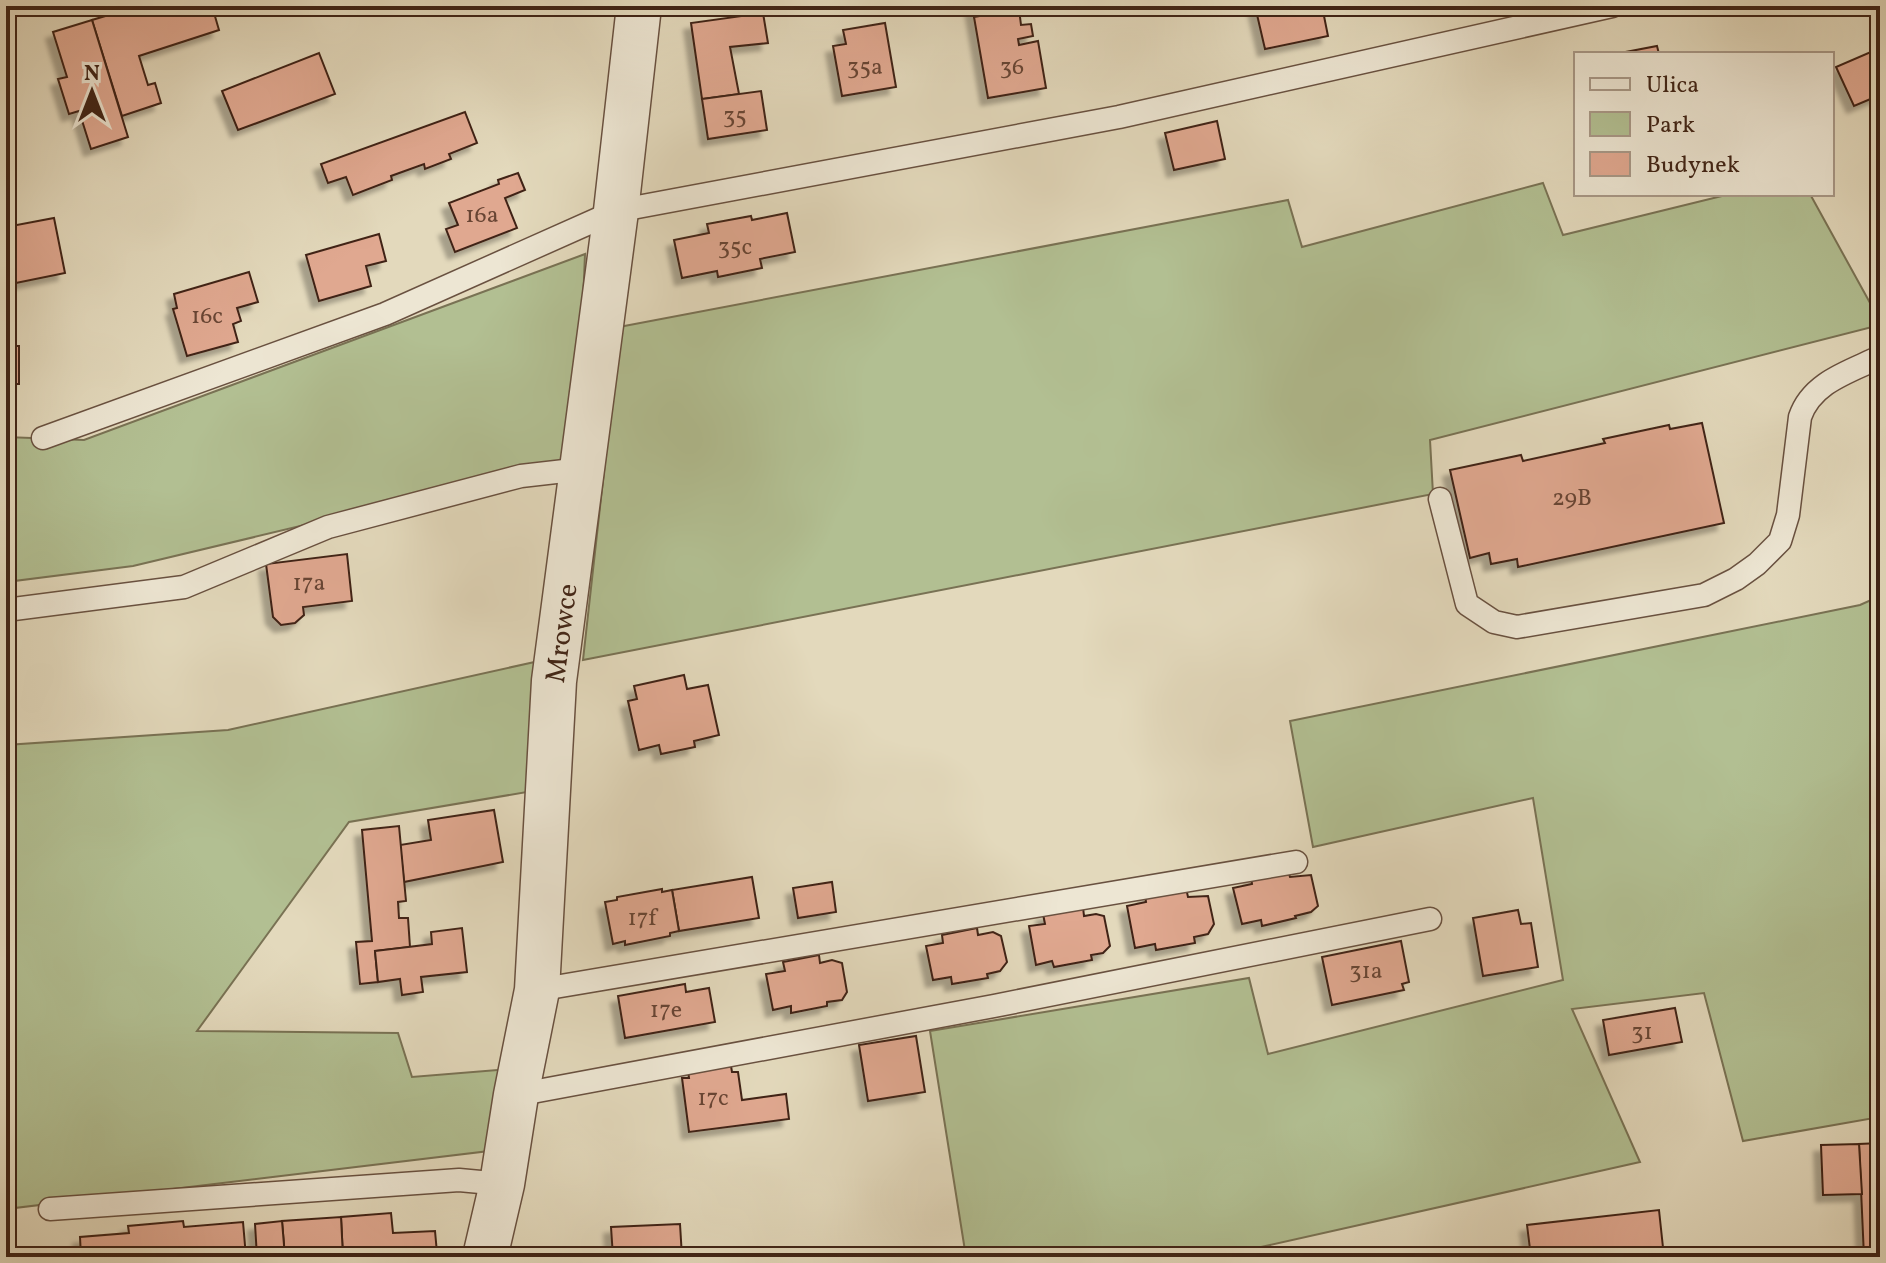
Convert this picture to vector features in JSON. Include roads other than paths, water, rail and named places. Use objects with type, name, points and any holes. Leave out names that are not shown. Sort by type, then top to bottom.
[{"type":"street","name":"Mrowce","points":[[485,1257],[502,1184],[537,990],[554,681],[616,211],[639,6]]},
{"type":"lane","points":[[43,438],[385,314],[616,211],[1119,117],[1612,6]]},
{"type":"lane","points":[[1440,499],[1467,604],[1494,622],[1517,627],[1704,595],[1736,579],[1780,541],[1788,515],[1800,417],[1805,401],[1828,383],[1880,357]]},
{"type":"lane","points":[[6,610],[184,587],[328,527],[521,476],[582,469]]},
{"type":"lane","points":[[537,990],[1296,862]]},
{"type":"lane","points":[[516,1095],[1010,1003],[1430,919]]},
{"type":"lane","points":[[50,1209],[459,1180],[502,1184]]}]
